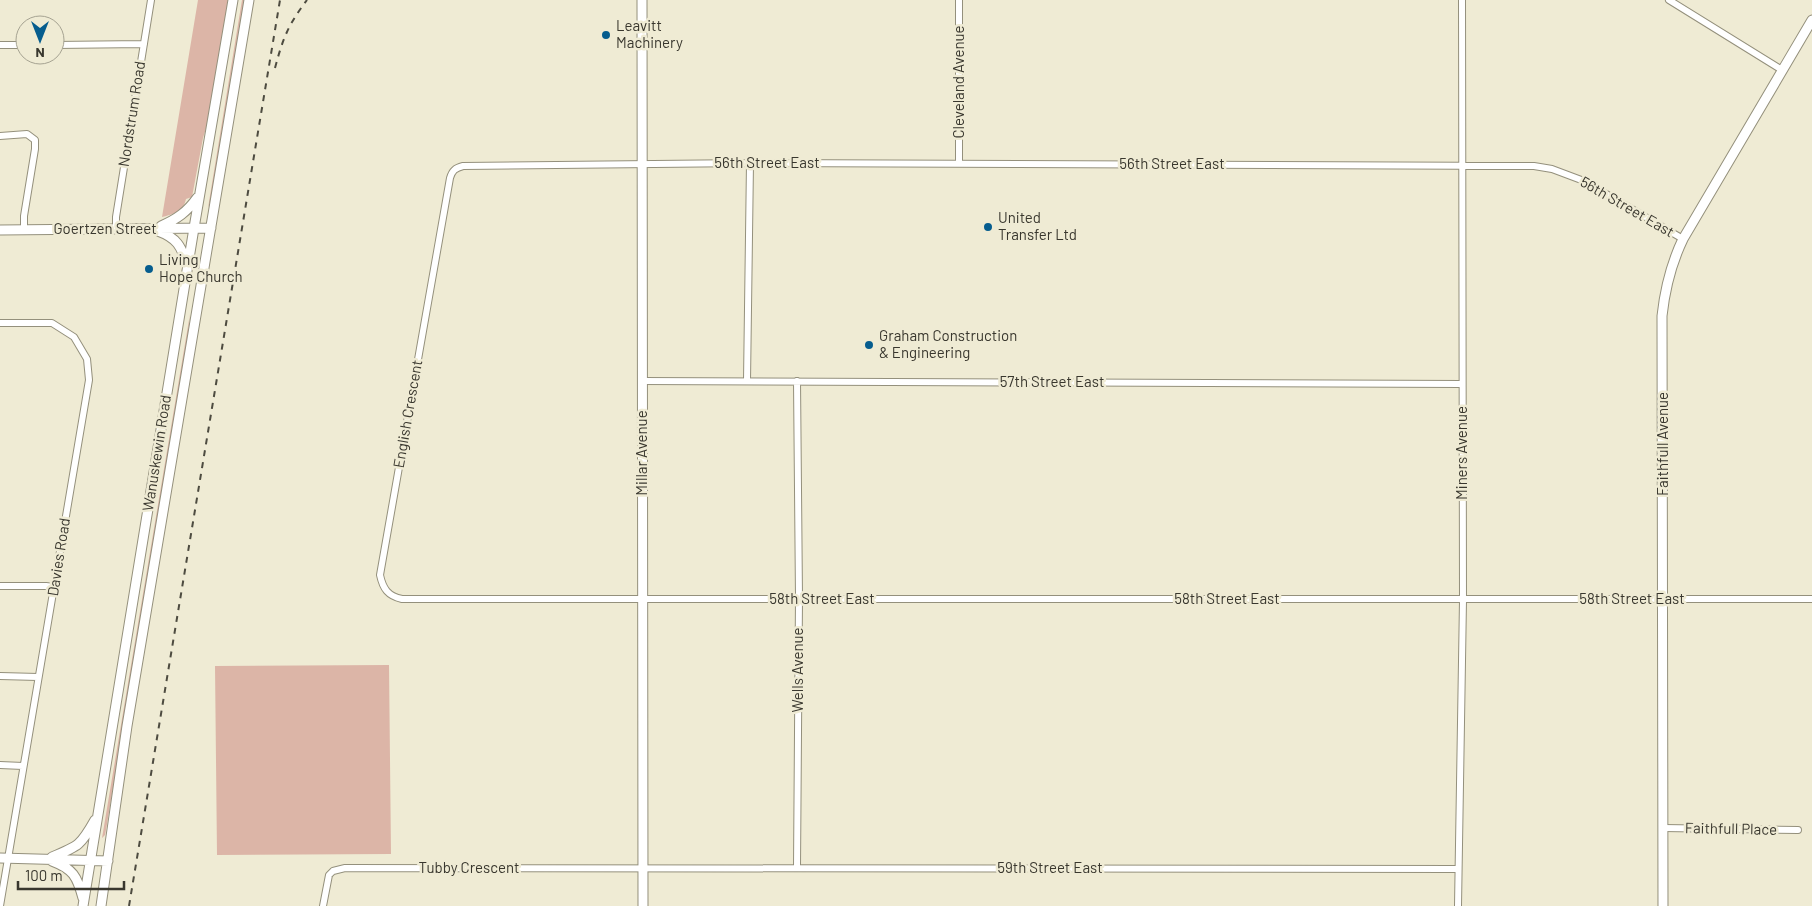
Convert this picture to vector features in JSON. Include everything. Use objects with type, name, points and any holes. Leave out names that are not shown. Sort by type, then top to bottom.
[{"type":"street","name":"Nordstrum Road","points":[[116,228],[116,217],[151,0]]},
{"type":"street","name":"Wanuskewin Road","points":[[84,904],[233,0]]},
{"type":"street","name":"Wanuskewin Road","points":[[101,906],[127,726],[249,0]]},
{"type":"street","name":"Millar Avenue","points":[[642,0],[643,906]]},
{"type":"street","name":"Cleveland Avenue","points":[[958,163],[959,0]]},
{"type":"street","name":"Miners Avenue","points":[[1458,906],[1463,600],[1462,0]]},
{"type":"street","points":[[1669,0],[1782,70]]},
{"type":"street","name":"Faithfull Avenue","points":[[1663,906],[1662,316],[1667,282],[1674,257],[1682,239],[1812,20]]},
{"type":"street","points":[[65,45],[144,44]]},
{"type":"street","points":[[0,45],[15,45]]},
{"type":"street","points":[[0,136],[27,134],[35,140],[24,216],[24,229]]},
{"type":"street","points":[[747,381],[750,163]]},
{"type":"street","name":"56th Street East","points":[[642,165],[958,163],[1534,166],[1569,174],[1590,184],[1682,239]]},
{"type":"street","name":"English Crescent","points":[[642,165],[470,165],[457,168],[452,172],[380,576],[387,592],[394,597],[402,599],[643,598]]},
{"type":"street","points":[[153,229],[180,216],[191,207],[200,194]]},
{"type":"street","name":"Goertzen Street","points":[[0,230],[211,228]]},
{"type":"street","points":[[153,229],[167,234],[180,245],[188,266]]},
{"type":"street","name":"Davies Road","points":[[0,323],[52,323],[74,337],[87,359],[89,380],[23,766],[4,858],[0,906]]},
{"type":"street","name":"57th Street East","points":[[642,380],[1462,384]]},
{"type":"street","name":"Wells Avenue","points":[[797,381],[799,598],[798,868]]},
{"type":"street","points":[[0,586],[54,587]]},
{"type":"street","name":"58th Street East","points":[[643,598],[1812,599]]},
{"type":"street","points":[[0,676],[38,676]]},
{"type":"street","points":[[0,765],[23,766]]},
{"type":"street","points":[[47,859],[72,849],[80,843],[85,838],[98,815]]},
{"type":"street","name":"Faithfull Place","points":[[1663,828],[1798,830]]},
{"type":"street","points":[[4,858],[108,861]]},
{"type":"street","points":[[47,859],[71,870],[76,875],[84,904]]},
{"type":"street","name":"Tubby Crescent","points":[[323,906],[329,875],[333,871],[345,868],[642,868]]},
{"type":"street","name":"59th Street East","points":[[642,868],[1458,869]]},
{"type":"shaded area","points":[[198,0],[229,0],[208,122],[203,138],[192,197],[186,199],[183,207],[177,212],[162,217]]},
{"type":"shaded area","points":[[242,0],[245,0],[208,208]]},
{"type":"shaded area","points":[[190,314],[187,344],[107,824],[105,835],[102,838]]},
{"type":"shaded area","points":[[389,665],[391,854],[217,855],[215,666]]},
{"type":"railway","points":[[129,906],[280,0]]},
{"type":"railway","points":[[275,68],[287,32],[307,0]]},
{"type":"place","name":"Leavitt Machinery","points":[[606,35]]},
{"type":"place","name":"United Transfer Ltd","points":[[988,227]]},
{"type":"place","name":"Living Hope Church","points":[[149,269]]},
{"type":"place","name":"Graham Construction & Engineering","points":[[869,345]]}]
